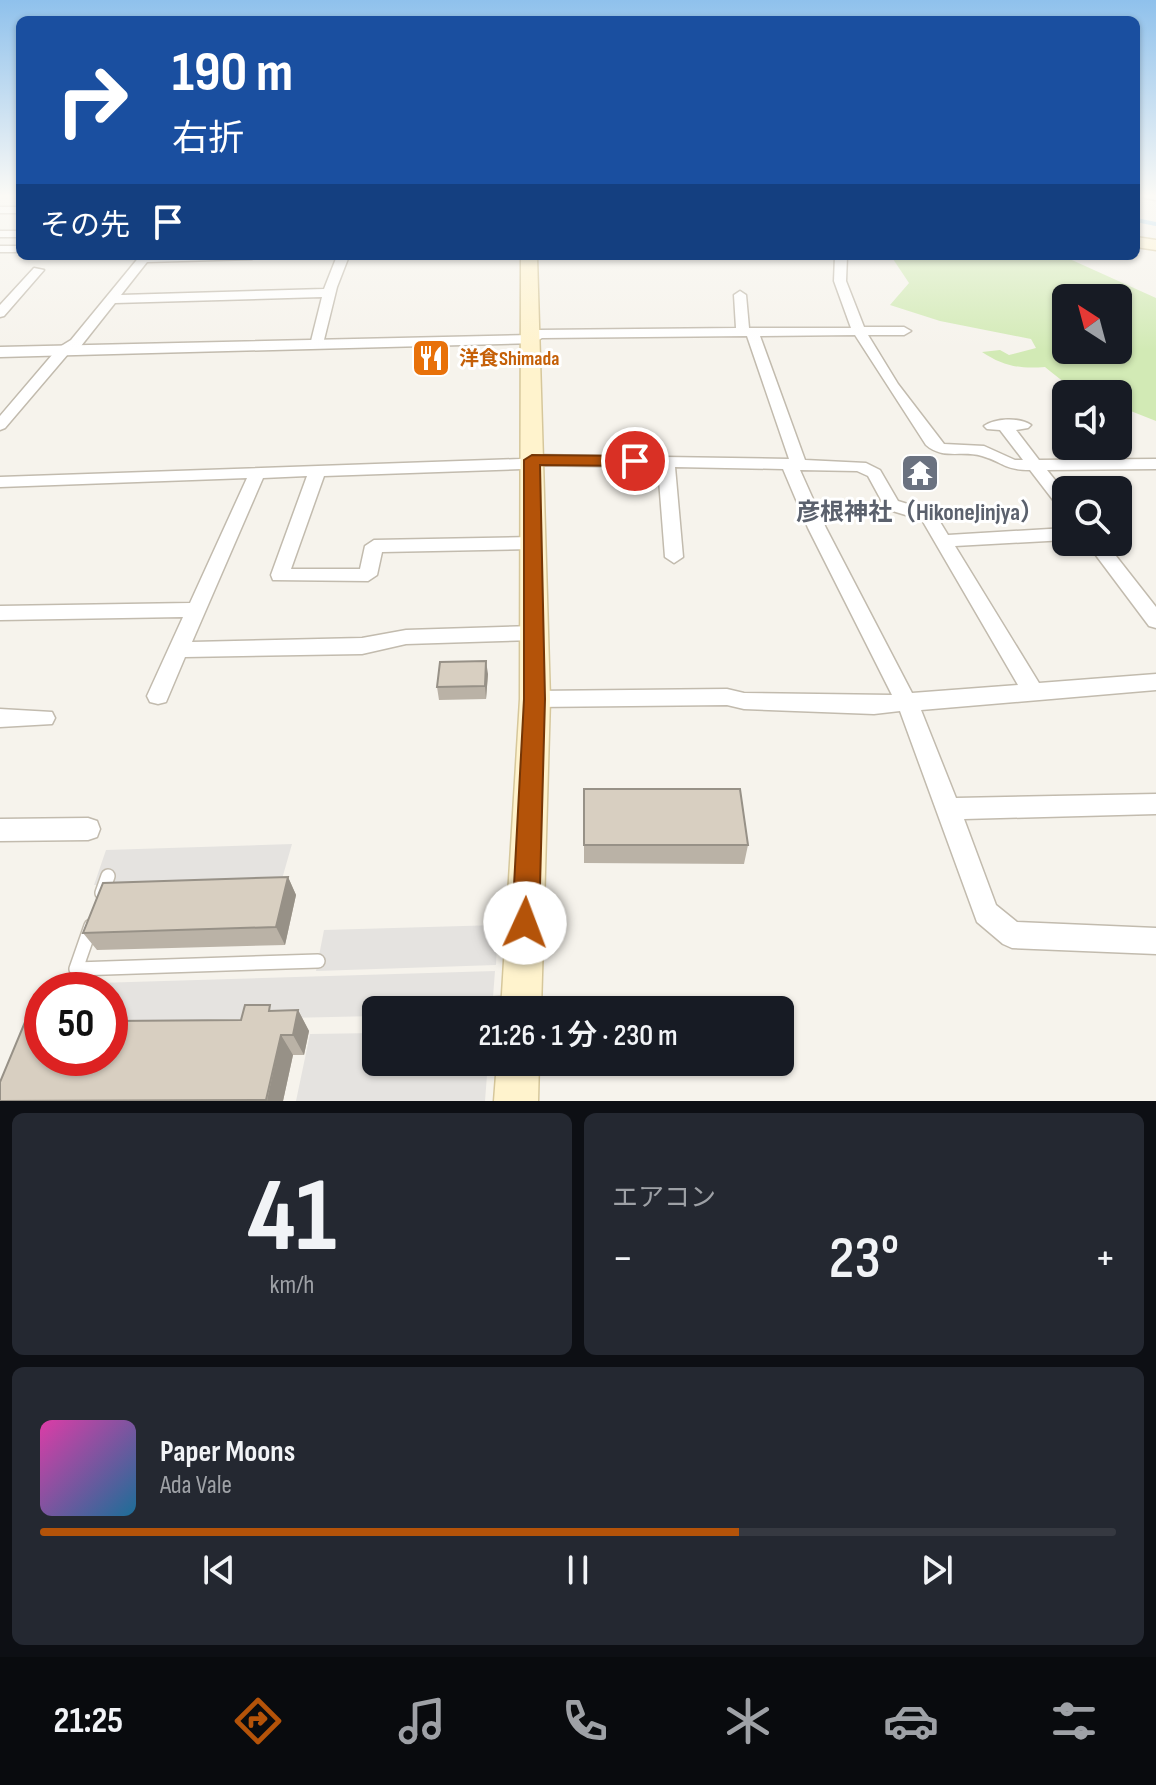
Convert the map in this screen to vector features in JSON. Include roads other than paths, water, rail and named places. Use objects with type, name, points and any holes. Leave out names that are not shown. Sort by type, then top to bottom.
[{"type":"main road","points":[[520,996],[514,955],[535,699],[529,260]]},
{"type":"main road","points":[[516,1101],[517,1076]]},
{"type":"street","points":[[0,425],[63,351],[76,343],[143,260]]},
{"type":"street","points":[[317,345],[342,260]]},
{"type":"street","points":[[841,260],[843,290],[860,332],[932,442],[940,449],[984,451],[1012,465],[1156,464]]},
{"type":"street","points":[[0,313],[38,270]]},
{"type":"street","points":[[247,295],[254,280]]},
{"type":"street","points":[[112,299],[330,293]]},
{"type":"street","points":[[740,295],[748,334],[817,528],[919,727],[986,913],[1012,935],[1156,941]]},
{"type":"street","points":[[0,352],[531,340],[539,334],[904,331]]},
{"type":"street","points":[[1023,425],[998,426],[1052,487]]},
{"type":"street","points":[[0,482],[522,464],[532,460],[860,466],[874,473],[892,505],[928,516],[1033,692]]},
{"type":"street","points":[[666,461],[674,557]]},
{"type":"street","points":[[317,472],[280,575],[368,575],[374,546],[532,543]]},
{"type":"street","points":[[158,696],[257,474]]},
{"type":"street","points":[[943,541],[1052,535]]},
{"type":"street","points":[[1106,556],[1156,621]]},
{"type":"street","points":[[0,613],[197,610]]},
{"type":"street","points":[[178,650],[362,646],[406,637],[535,633]]},
{"type":"street","points":[[535,699],[727,697],[744,701],[859,705],[1156,682]]},
{"type":"street","points":[[0,718],[44,718]]},
{"type":"street","points":[[950,809],[1156,804]]},
{"type":"street","points":[[0,830],[88,829]]},
{"type":"lane","points":[[108,876],[76,969],[318,961]]},
{"type":"place","name":"洋食Shimada","points":[[431,358]]},
{"type":"place","name":"彦根神社（HikoneJinjya）","points":[[920,473]]}]
